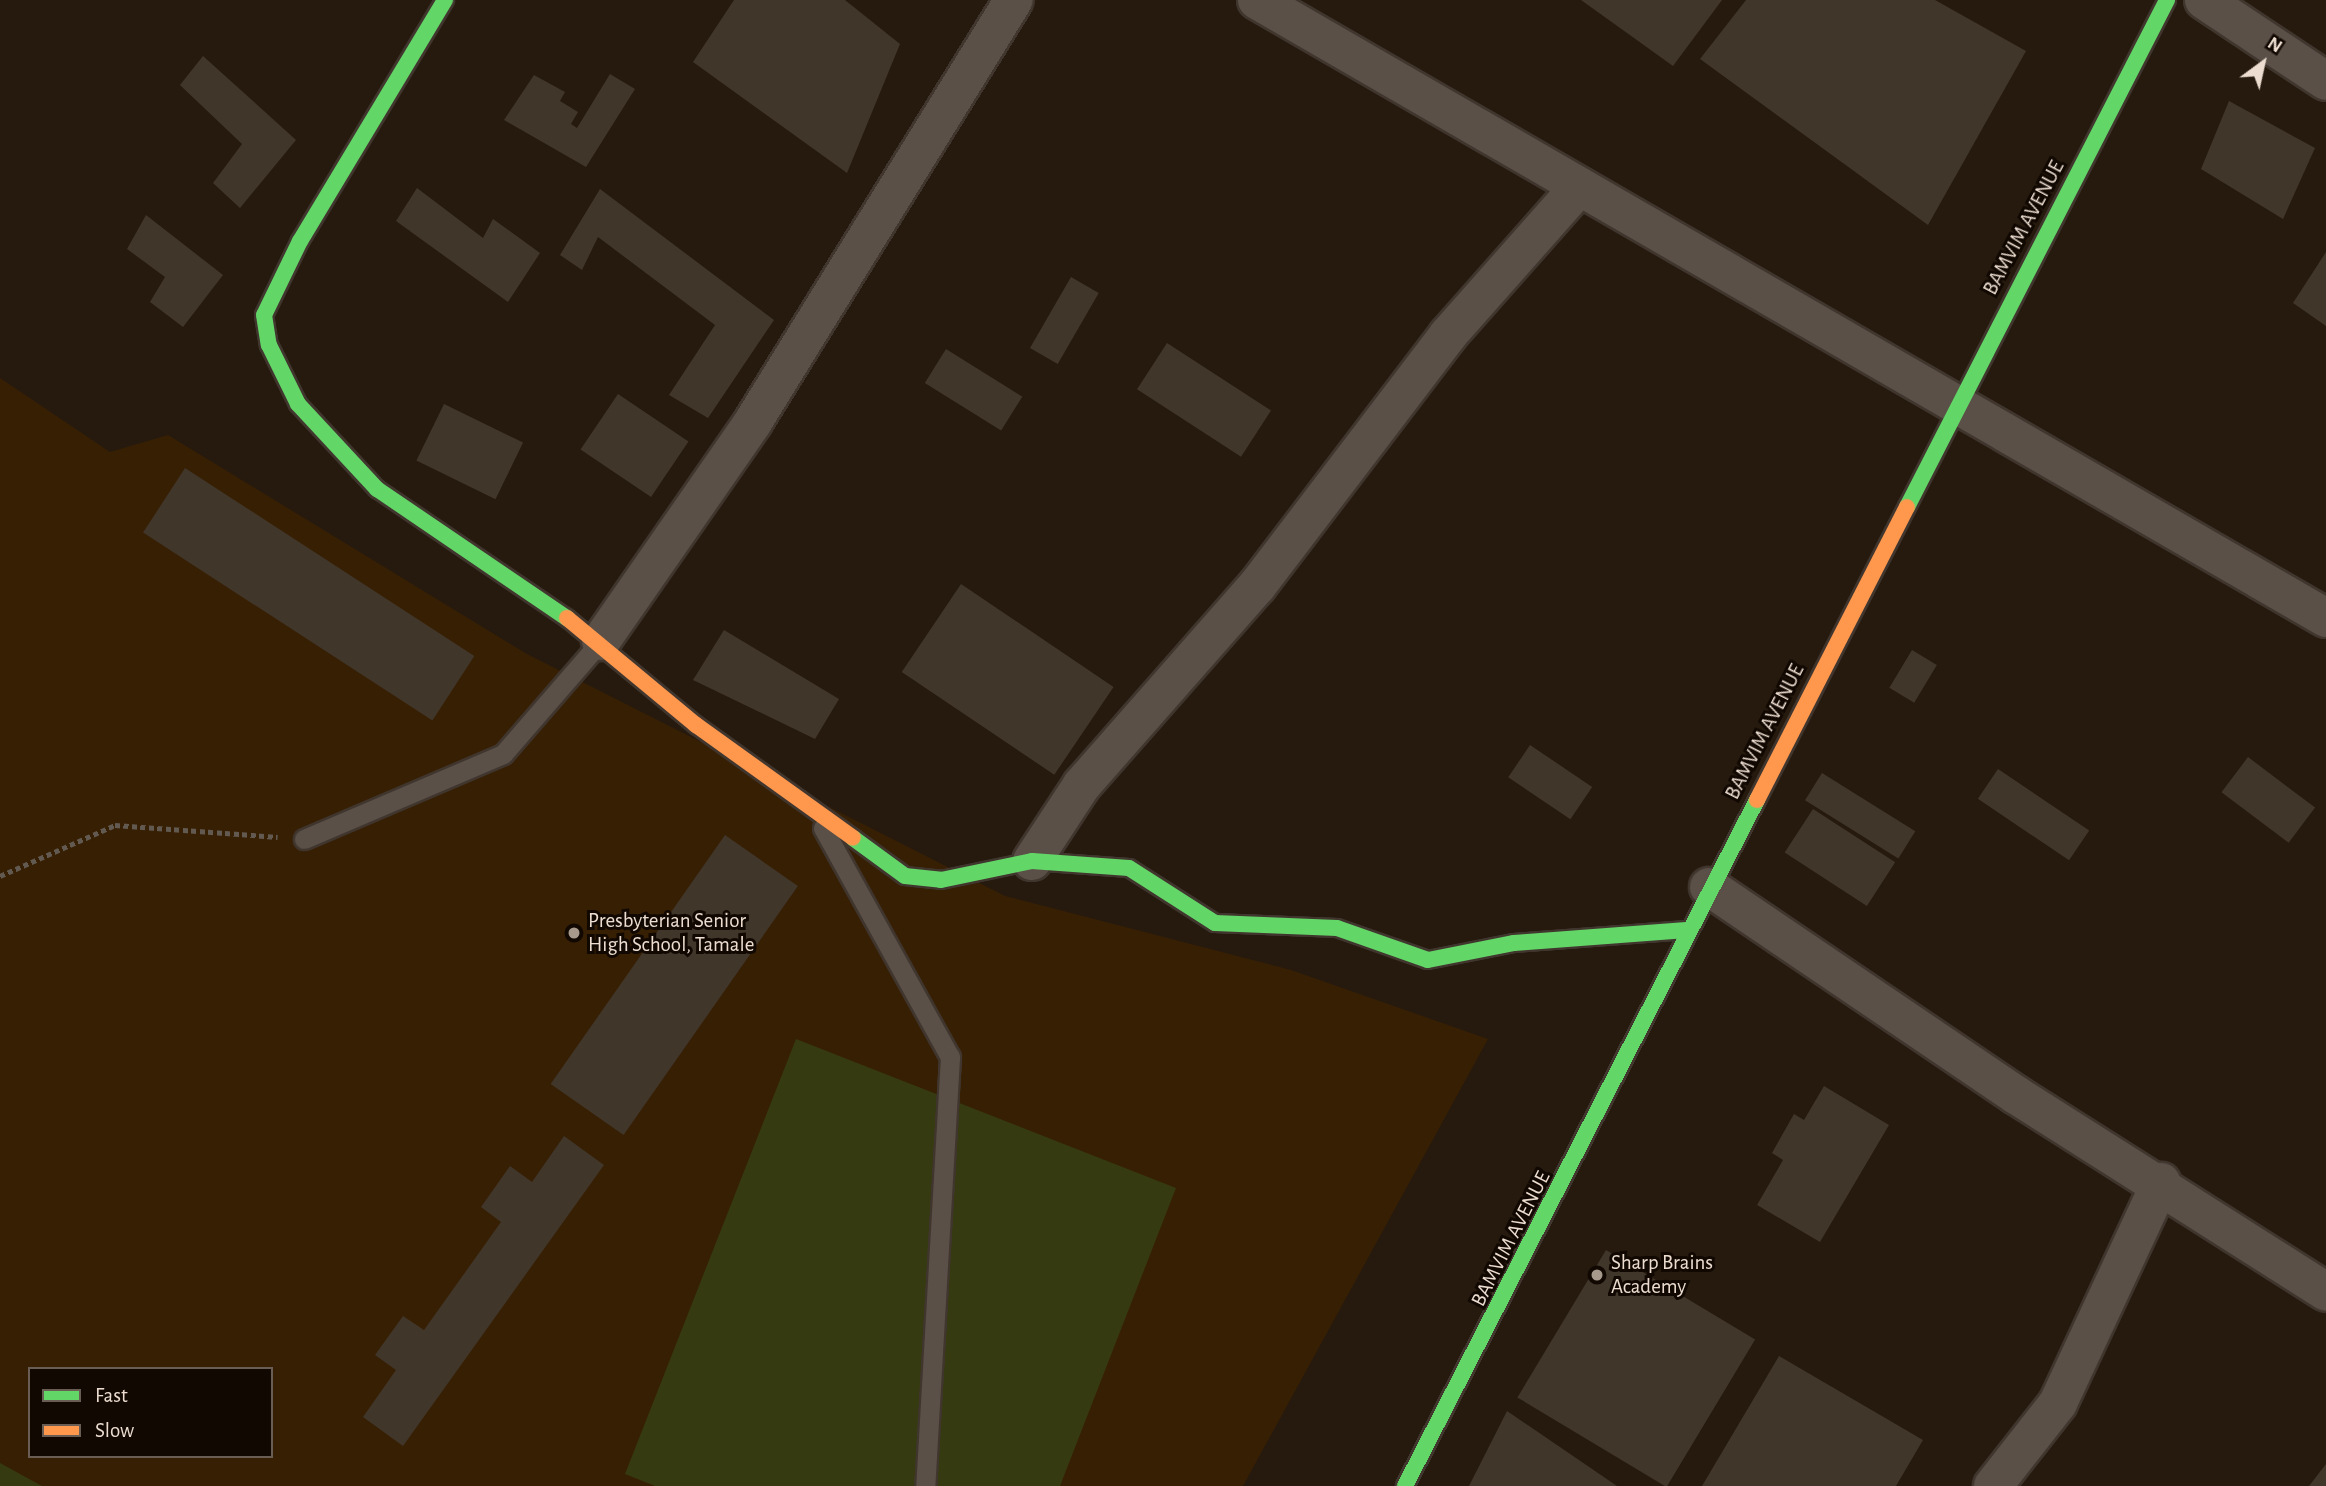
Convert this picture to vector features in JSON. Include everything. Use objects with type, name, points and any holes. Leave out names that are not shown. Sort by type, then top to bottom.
[{"type":"street","points":[[445,0],[300,241],[264,315],[269,345],[298,404],[377,489],[601,642],[656,694],[816,815],[883,863],[923,881],[1031,861],[1129,868],[1214,923],[1337,928],[1428,960],[1514,943],[1687,930]]},
{"type":"street","points":[[601,642],[753,422],[1014,0]]},
{"type":"street","points":[[1257,0],[1956,401],[2326,618]]},
{"type":"street","name":"BAMVIM AVENUE","points":[[1405,1486],[1542,1229],[1687,930],[1956,401],[2167,0]]},
{"type":"street","points":[[2204,0],[2326,81]]},
{"type":"street","points":[[1031,861],[1082,785],[1257,586],[1448,335],[1579,187]]},
{"type":"street","points":[[1709,887],[2017,1095],[2161,1182],[2326,1292]]},
{"type":"street","points":[[1993,1486],[2058,1403],[2161,1182]]},
{"type":"lane","points":[[304,839],[503,754],[601,642]]},
{"type":"lane","points":[[816,815],[950,1058],[925,1486]]},
{"type":"path","points":[[0,876],[115,825],[304,839]]},
{"type":"shaded area","name":"Presbyterian Senior High School, Tamale","points":[[0,378],[110,452],[168,435],[527,654],[1005,896],[1291,970],[1488,1039],[1243,1486],[0,1486]]},
{"type":"green space","points":[[796,1039],[1176,1188],[1060,1486],[655,1486],[625,1474]]},
{"type":"green space","points":[[0,1463],[42,1486],[0,1486]]},
{"type":"building","points":[[734,0],[845,0],[900,44],[847,173],[693,62]]},
{"type":"building","points":[[1581,0],[1722,0],[1673,66]]},
{"type":"building","points":[[1746,0],[1935,0],[2026,51],[1928,225],[1700,59]]},
{"type":"building","points":[[203,56],[296,140],[240,208],[213,183],[242,144],[180,85]]},
{"type":"building","points":[[610,74],[635,89],[586,167],[504,120],[534,75],[565,92],[560,101],[578,112],[571,124],[577,128]]},
{"type":"building","points":[[2229,101],[2315,148],[2283,219],[2201,169]]},
{"type":"building","points":[[417,188],[483,238],[493,219],[540,253],[508,302],[396,221]]},
{"type":"building","points":[[600,189],[774,320],[708,418],[669,395],[715,325],[598,237],[582,270],[560,255]]},
{"type":"building","points":[[146,215],[223,275],[183,327],[150,302],[165,277],[127,249]]},
{"type":"building","points":[[2326,252],[2326,326],[2293,303]]},
{"type":"building","points":[[1071,277],[1099,293],[1058,364],[1030,348]]},
{"type":"building","points":[[1167,343],[1271,411],[1241,457],[1137,389]]},
{"type":"building","points":[[946,349],[1022,397],[1001,431],[925,383]]},
{"type":"building","points":[[618,394],[688,442],[651,497],[581,450]]},
{"type":"building","points":[[444,404],[523,443],[495,499],[416,461]]},
{"type":"building","points":[[185,468],[474,656],[432,720],[143,533]]},
{"type":"building","points":[[961,584],[1114,687],[1054,775],[902,672]]},
{"type":"building","points":[[724,630],[839,699],[815,739],[693,680]]},
{"type":"building","points":[[1912,650],[1937,665],[1914,703],[1889,688]]},
{"type":"building","points":[[1530,745],[1592,787],[1570,819],[1508,777]]},
{"type":"building","points":[[2248,757],[2315,808],[2289,843],[2222,792]]},
{"type":"building","points":[[1998,769],[2089,831],[2069,860],[1978,799]]},
{"type":"building","points":[[1822,773],[1915,831],[1898,858],[1805,800]]},
{"type":"building","points":[[1813,809],[1895,862],[1867,906],[1785,853]]},
{"type":"building","points":[[725,835],[798,886],[624,1135],[551,1084]]},
{"type":"building","points":[[1824,1086],[1889,1125],[1820,1242],[1757,1205],[1783,1160],[1772,1153],[1794,1114],[1804,1120]]},
{"type":"building","points":[[564,1136],[604,1165],[403,1446],[363,1417],[396,1370],[375,1355],[403,1316],[424,1330],[501,1222],[481,1207],[510,1166],[532,1182]]},
{"type":"building","points":[[1606,1250],[1755,1340],[1667,1486],[1517,1397]]},
{"type":"building","points":[[1779,1356],[1923,1440],[1896,1486],[1702,1486]]},
{"type":"building","points":[[1507,1411],[1617,1486],[1469,1486]]},
{"type":"building","points":[[2326,1464],[2326,1486],[2309,1486]]},
{"type":"traffic: fast","points":[[445,0],[300,241],[264,315],[269,345],[298,404],[377,489],[567,618]]},
{"type":"traffic: fast","points":[[1907,507],[2167,0]]},
{"type":"traffic: fast","points":[[1405,1486],[1757,800]]},
{"type":"traffic: fast","points":[[853,838],[905,876],[941,880],[1032,861],[1129,868],[1215,923],[1337,928],[1428,960],[1514,943],[1687,930]]},
{"type":"traffic: slow","points":[[1757,800],[1907,507]]},
{"type":"traffic: slow","points":[[567,618],[696,725],[853,838]]},
{"type":"place","name":"Presbyterian Senior High School, Tamale","points":[[574,933]]},
{"type":"place","name":"Sharp Brains Academy","points":[[1597,1275]]}]
